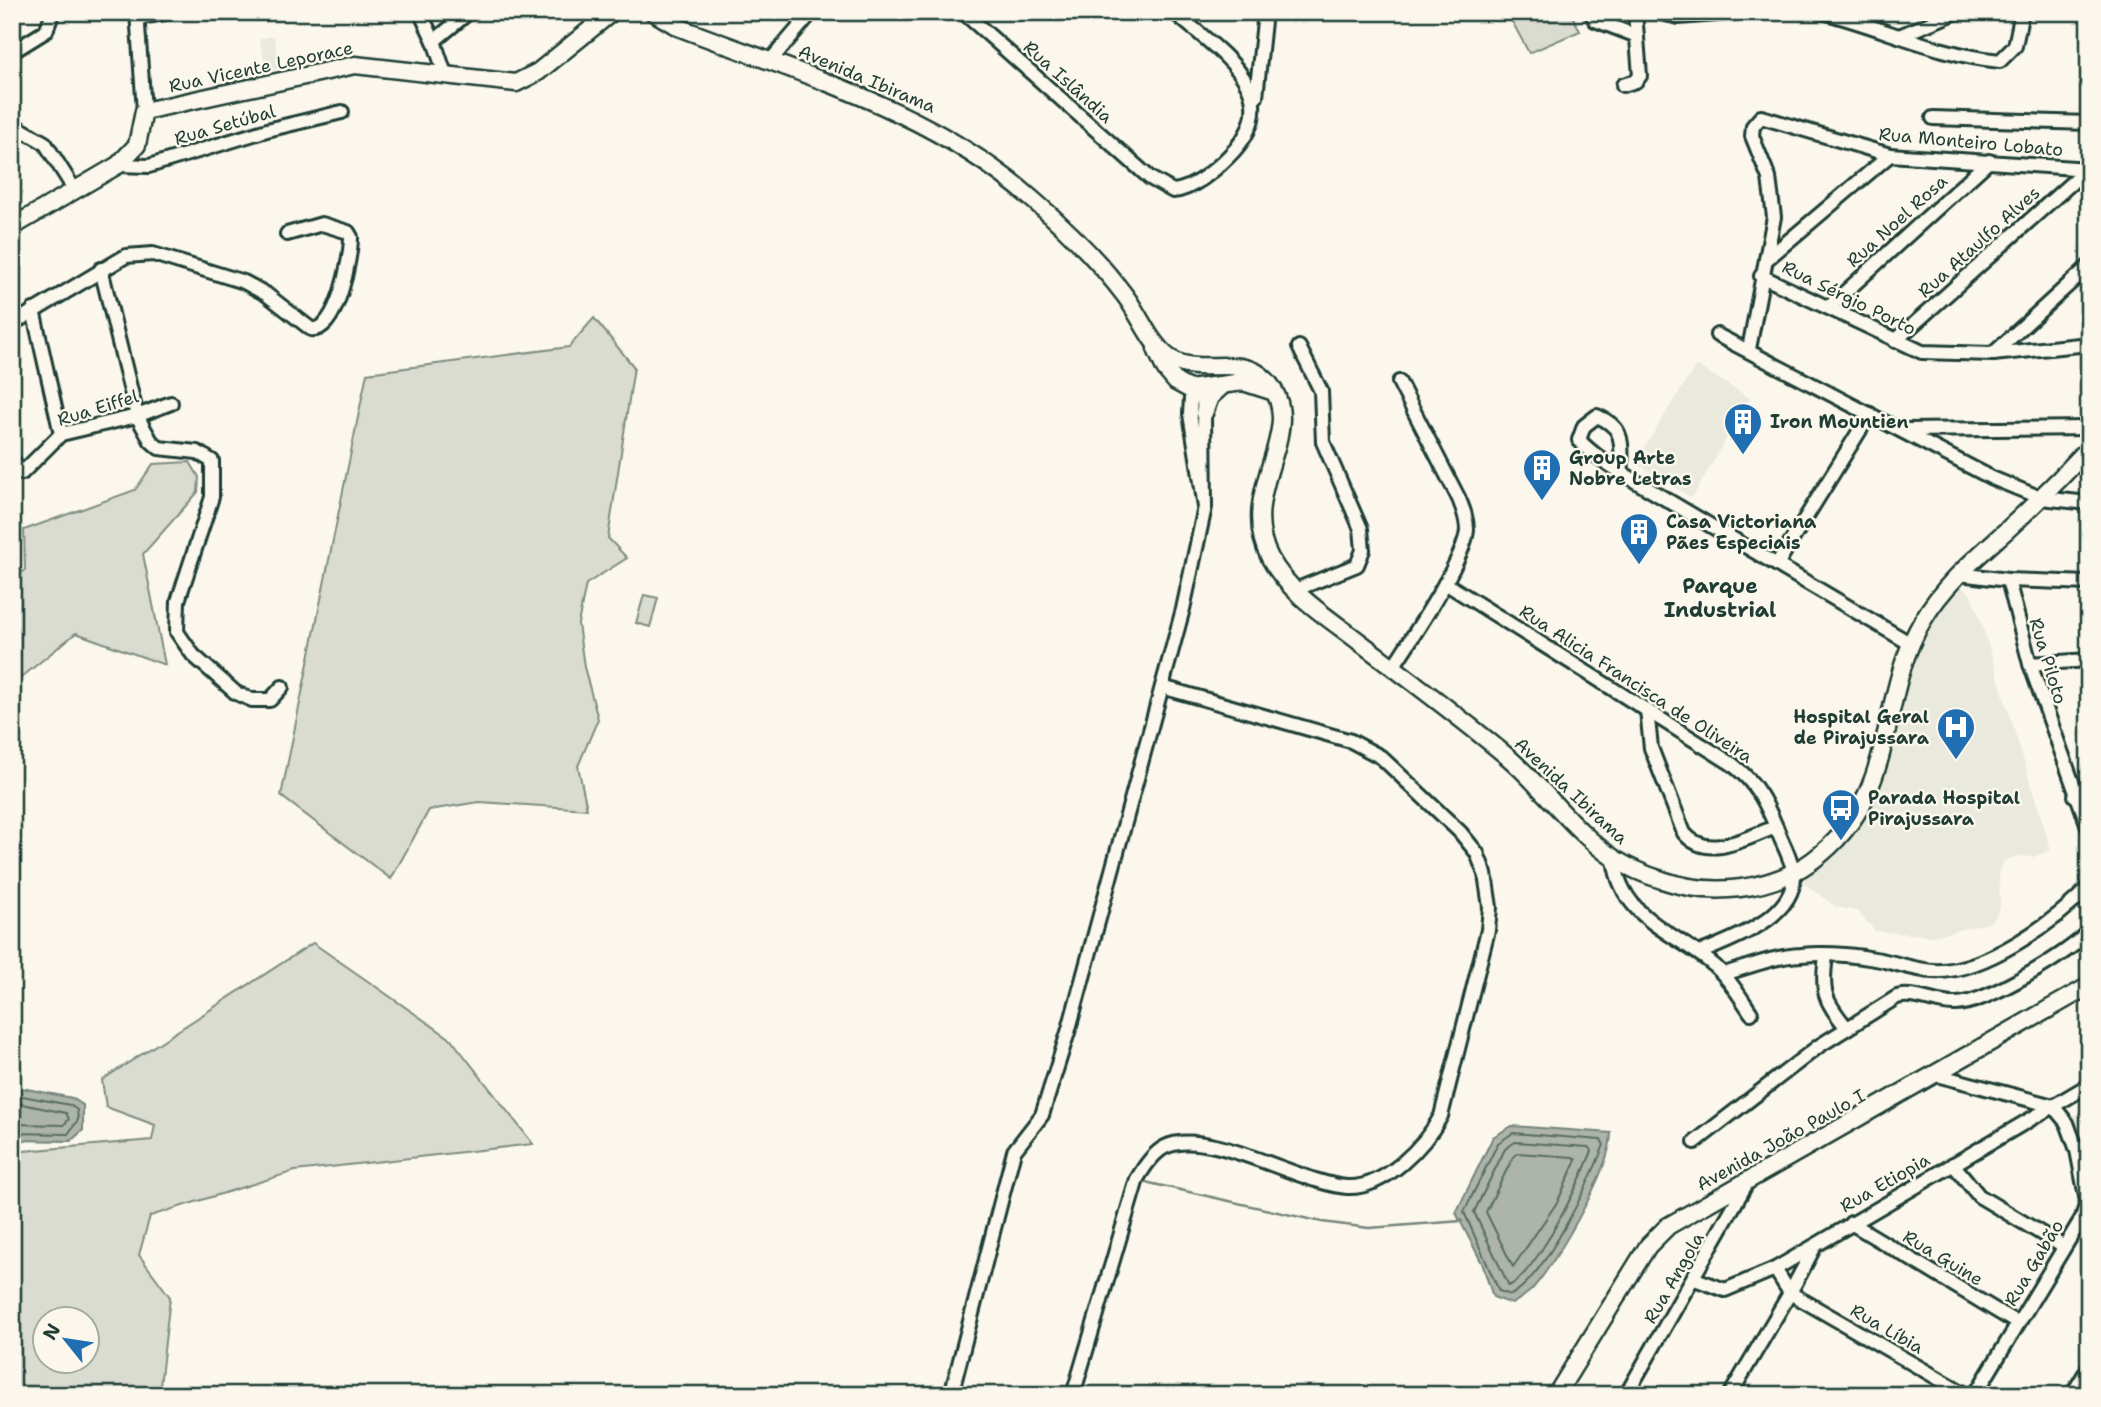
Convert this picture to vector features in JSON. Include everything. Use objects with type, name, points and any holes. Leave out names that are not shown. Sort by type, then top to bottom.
[{"type":"main road","name":"Rua Vicente Leporace","points":[[144,111],[355,65],[445,74],[489,82],[526,81],[612,12]]},
{"type":"main road","name":"Avenida Ibirama","points":[[653,12],[678,27],[888,106],[935,129],[988,163],[1032,199],[1103,269],[1129,301],[1170,375],[1182,386],[1198,390]]},
{"type":"main road","points":[[12,228],[118,165],[137,145],[144,111]]},
{"type":"main road","name":"Avenida Ibirama","points":[[1154,342],[1177,363],[1198,390]]},
{"type":"main road","points":[[1177,363],[1255,372],[1266,380],[1274,392]]},
{"type":"main road","points":[[1198,390],[1214,366]]},
{"type":"main road","points":[[1198,390],[1243,382],[1274,392]]},
{"type":"main road","points":[[1204,413],[1210,397],[1222,386]]},
{"type":"main road","name":"Avenida Ibirama","points":[[1274,392],[1282,410],[1283,420],[1262,489],[1259,514],[1269,555],[1295,590],[1513,761],[1614,859],[1665,881],[1700,890],[1751,886],[1794,872],[1828,847],[1850,822],[1872,788],[1911,644],[1937,598],[1959,573],[2067,474],[2089,448]]},
{"type":"main road","name":"Avenida Ibirama","points":[[2067,474],[2089,459]]},
{"type":"main road","name":"Avenida João Paulo I","points":[[1556,1395],[1658,1235],[1750,1178],[2089,986]]},
{"type":"street","points":[[12,52],[46,31],[53,12]]},
{"type":"street","points":[[144,111],[137,15],[171,12]]},
{"type":"street","points":[[420,12],[434,41],[445,74]]},
{"type":"street","points":[[434,41],[468,12]]},
{"type":"street","points":[[771,60],[812,12]]},
{"type":"street","name":"Rua Islândia","points":[[963,12],[1150,178],[1165,188],[1181,190],[1222,163],[1245,135],[1255,101]]},
{"type":"street","points":[[1174,12],[1238,69],[1255,101]]},
{"type":"street","points":[[1255,101],[1265,12]]},
{"type":"street","points":[[1591,12],[1595,20],[1637,36]]},
{"type":"street","points":[[1623,85],[1636,81],[1640,76],[1635,12]]},
{"type":"street","points":[[1655,12],[1679,17],[1742,12]]},
{"type":"street","points":[[1822,12],[1964,56],[2000,61],[2015,46],[2022,12]]},
{"type":"street","points":[[1899,36],[1956,12]]},
{"type":"street","name":"Rua Setúbal","points":[[118,165],[149,166],[267,130],[342,112]]},
{"type":"street","name":"Rua Monteiro Lobato","points":[[1749,349],[1774,217],[1769,178],[1752,136],[1757,120],[1766,117],[1849,145],[1890,155],[2088,169]]},
{"type":"street","points":[[1933,118],[2089,123]]},
{"type":"street","points":[[12,124],[45,143],[74,189]]},
{"type":"street","points":[[1766,260],[1890,155]]},
{"type":"street","name":"Rua Noel Rosa","points":[[1830,306],[1989,161]]},
{"type":"street","name":"Rua Ataulfo Alves","points":[[1895,341],[2088,169]]},
{"type":"street","points":[[12,324],[101,269],[139,254],[172,258],[243,282],[266,294],[311,329],[320,329],[328,323],[335,308],[351,237],[348,232],[322,224],[287,234]]},
{"type":"street","points":[[1993,354],[2089,267]]},
{"type":"street","points":[[101,269],[137,416],[159,449],[197,452],[212,461],[212,497],[178,601],[177,632],[193,655],[236,693],[261,701],[270,700],[282,687]]},
{"type":"street","name":"Rua Sérgio Porto","points":[[1761,276],[1830,306],[1895,341],[1935,354],[1993,354],[2089,344]]},
{"type":"street","points":[[33,310],[61,434]]},
{"type":"street","points":[[1717,335],[1749,349],[1992,478],[2041,498],[2089,503]]},
{"type":"street","points":[[1295,590],[1357,565],[1364,540],[1323,442],[1321,391],[1299,347]]},
{"type":"street","points":[[1393,667],[1445,583],[1467,533],[1466,517],[1399,382]]},
{"type":"street","points":[[951,1395],[1014,1151],[1042,1115],[1069,1029],[1183,609],[1205,507],[1204,413],[1198,390],[1191,398],[1190,414],[1205,507]]},
{"type":"street","name":"Rua Eiffel","points":[[12,460],[17,477],[61,434],[137,416],[171,403]]},
{"type":"street","points":[[1777,564],[1870,414]]},
{"type":"street","points":[[1622,473],[1619,430],[1614,423],[1597,416],[1584,426],[1579,440],[1622,473],[1911,644]]},
{"type":"street","points":[[1902,430],[2089,428]]},
{"type":"street","points":[[1959,573],[2008,580],[2089,583]]},
{"type":"street","name":"Rua Piloto","points":[[2008,580],[2030,664],[2089,829]]},
{"type":"street","name":"Rua Alicia Francisca de Oliveira","points":[[1445,583],[1748,776],[1763,796],[1794,872]]},
{"type":"street","points":[[2030,664],[2089,660]]},
{"type":"street","points":[[1073,1395],[1137,1179],[1153,1157],[1164,1147],[1191,1143],[1349,1187],[1381,1177],[1412,1157],[1431,1134],[1441,1116],[1488,930],[1489,896],[1477,853],[1460,832],[1381,757],[1351,741],[1162,687]]},
{"type":"street","points":[[1647,710],[1651,748],[1684,833],[1690,840],[1704,848],[1717,848],[1776,827]]},
{"type":"street","points":[[2075,796],[2089,782]]},
{"type":"street","points":[[1614,859],[1618,881],[1636,910],[1657,928],[1699,953],[1724,974],[1751,1013]]},
{"type":"street","points":[[1699,953],[1741,936],[1768,919],[1790,888],[1794,872]]},
{"type":"street","points":[[1724,974],[1800,955],[1873,959],[1933,971],[1954,969],[2022,939],[2074,902],[2089,887]]},
{"type":"street","points":[[1695,1142],[1847,1028],[1903,995],[1943,1004],[1969,1002],[2062,954],[2089,932]]},
{"type":"street","points":[[1826,956],[1824,992],[1828,1004],[1847,1028]]},
{"type":"street","points":[[1937,1074],[2053,1106]]},
{"type":"street","name":"Rua Etiopia","points":[[1695,1279],[1725,1290],[1775,1269],[2089,1085]]},
{"type":"street","name":"Rua Gabão","points":[[1975,1395],[2082,1218],[2087,1202],[2070,1130],[2053,1106]]},
{"type":"street","points":[[1953,1164],[1979,1196],[2064,1247]]},
{"type":"street","name":"Rua Angola","points":[[1626,1395],[1695,1279],[1750,1178]]},
{"type":"street","name":"Rua Guine","points":[[1851,1223],[2017,1324]]},
{"type":"street","points":[[1730,1395],[1814,1248]]},
{"type":"street","points":[[1775,1269],[1790,1293]]},
{"type":"street","name":"Rua Líbia","points":[[1790,1293],[1966,1395]]},
{"type":"street","points":[[2072,1395],[2088,1368]]},
{"type":"shaded area","points":[[1507,12],[1570,12],[1580,31],[1529,53]]},
{"type":"shaded area","points":[[274,36],[280,69],[267,70],[259,39]]},
{"type":"shaded area","points":[[594,318],[634,367],[608,538],[627,558],[586,584],[578,624],[584,667],[598,719],[578,766],[587,809],[479,802],[429,810],[391,879],[281,796],[367,373],[569,347]]},
{"type":"shaded area","points":[[1696,365],[1750,398],[1692,498],[1635,463]]},
{"type":"shaded area","points":[[190,462],[199,477],[198,492],[143,554],[165,665],[76,633],[12,685],[12,580],[25,570],[24,530],[135,490],[153,464]]},
{"type":"shaded area","name":"Hospital Geral de Pirajussara","points":[[1960,586],[1970,593],[1979,615],[2051,850],[2033,857],[2018,856],[2004,861],[1999,871],[2000,906],[1996,916],[1988,923],[1933,936],[1875,931],[1857,911],[1836,907],[1802,882],[1840,850],[1872,804],[1885,772],[1914,652],[1937,609]]},
{"type":"shaded area","points":[[644,595],[658,598],[650,627],[636,623]]},
{"type":"shaded area","points":[[313,943],[451,1039],[533,1144],[295,1171],[150,1216],[139,1255],[170,1297],[159,1395],[12,1395],[12,1152],[152,1140],[155,1125],[106,1107],[102,1080]]},
{"type":"shaded area","points":[[2089,1113],[2089,1186],[2074,1115]]},
{"type":"water","points":[[12,1086],[72,1098],[83,1105],[83,1130],[71,1141],[12,1140]]},
{"type":"water","points":[[1512,1126],[1611,1133],[1609,1149],[1582,1213],[1534,1287],[1512,1304],[1493,1297],[1482,1263],[1456,1213],[1493,1137]]},
{"type":"waterway","points":[[1145,1182],[1322,1222],[1369,1228],[1462,1221]]},
{"type":"place","name":"Iron Mountien","points":[[1743,456]]},
{"type":"place","name":"Group Arte Nobre Letras","points":[[1542,502]]},
{"type":"place","name":"Casa Victoriana Pães Especiais","points":[[1639,566]]},
{"type":"place","name":"Hospital Geral de Pirajussara","points":[[1956,761]]},
{"type":"place","name":"Parada Hospital Pirajussara","points":[[1841,842]]},
{"type":"district","name":"Parque Industrial","points":[[1720,598]]}]
